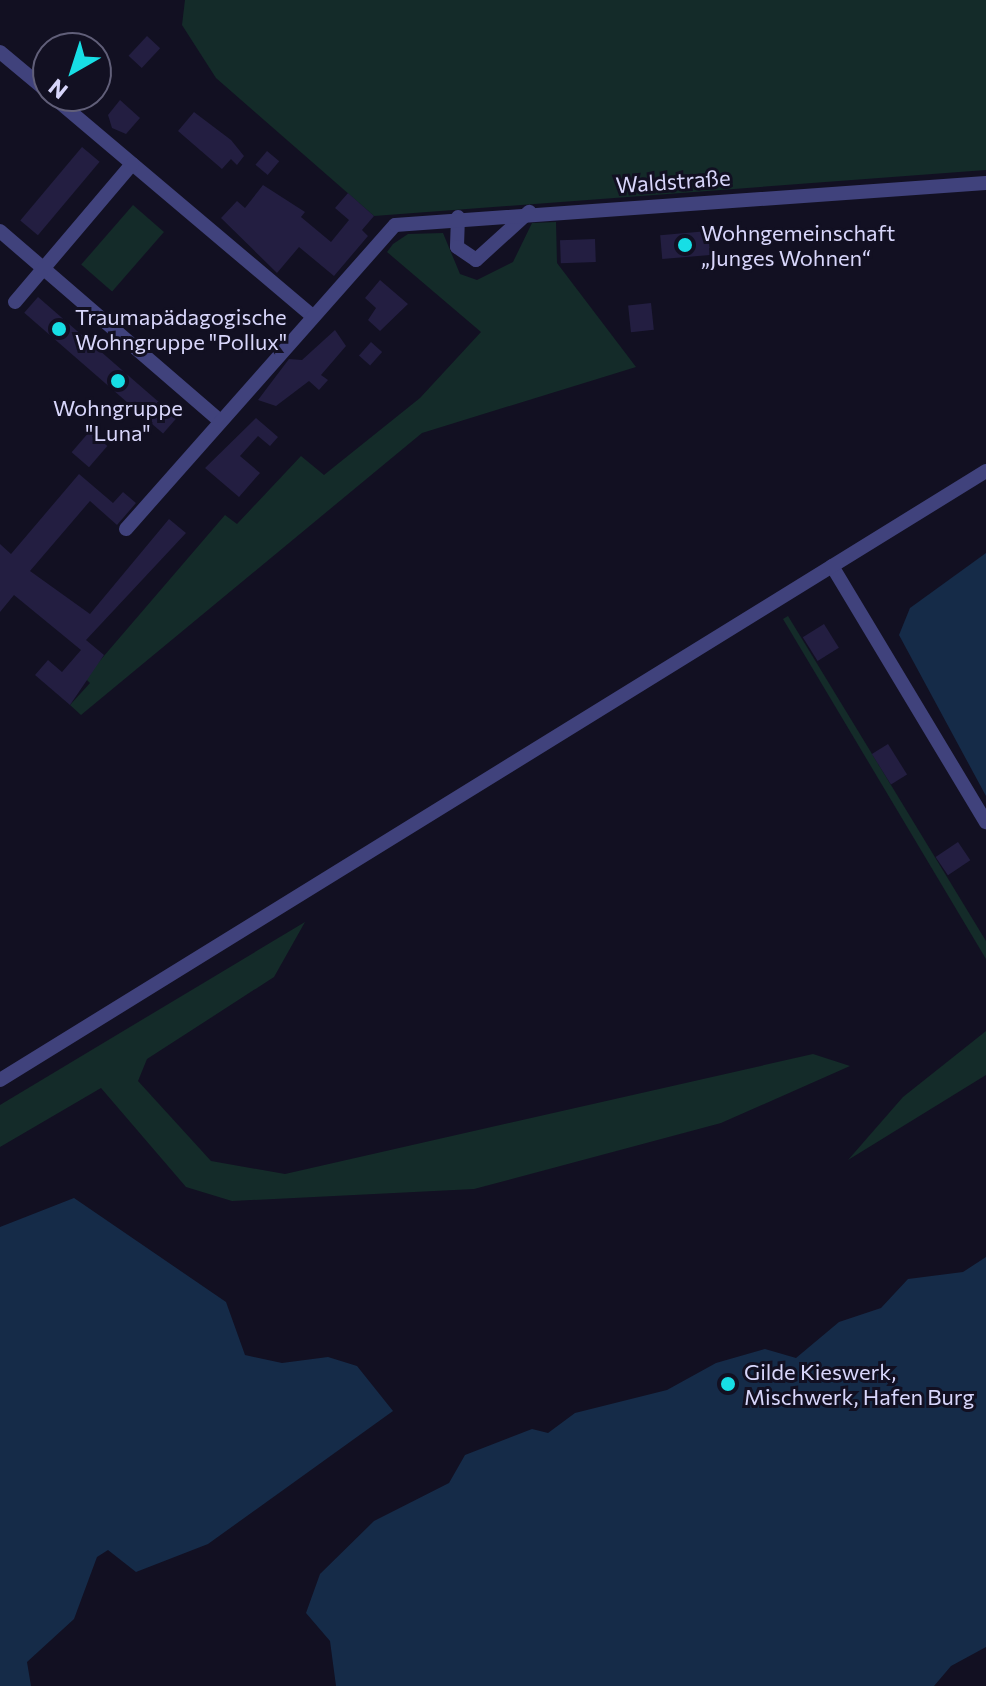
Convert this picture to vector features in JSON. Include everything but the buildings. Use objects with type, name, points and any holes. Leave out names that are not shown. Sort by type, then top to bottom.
[{"type":"street","points":[[0,52],[32,79]]},
{"type":"street","points":[[71,112],[310,314]]},
{"type":"street","points":[[15,302],[132,164]]},
{"type":"street","name":"Waldstraße","points":[[126,529],[370,245],[395,225],[458,217],[986,183]]},
{"type":"street","points":[[458,217],[457,247],[476,260],[529,212]]},
{"type":"street","points":[[0,231],[220,421]]},
{"type":"street","points":[[0,1080],[986,471]]},
{"type":"street","points":[[832,566],[986,822]]},
{"type":"green space","points":[[185,0],[986,0],[986,170],[374,216],[216,78],[182,25]]},
{"type":"green space","points":[[133,205],[164,232],[112,292],[81,265]]},
{"type":"green space","points":[[556,222],[557,263],[636,367],[422,433],[81,715],[70,705],[90,683],[85,678],[225,515],[237,524],[301,456],[324,475],[420,398],[481,332],[387,252],[393,244],[408,234],[443,233],[460,274],[477,280],[513,262],[532,223]]},
{"type":"green space","points":[[788,616],[986,941],[986,959],[783,619]]},
{"type":"green space","points":[[305,922],[274,977],[147,1059],[138,1081],[211,1161],[285,1174],[813,1054],[850,1066],[721,1123],[474,1189],[232,1201],[186,1187],[101,1088],[0,1147],[0,1105]]},
{"type":"green space","points":[[986,1031],[986,1075],[848,1160],[903,1097]]},
{"type":"water","points":[[986,553],[986,796],[899,635],[910,608]]},
{"type":"water","points":[[74,1198],[226,1302],[245,1355],[282,1363],[328,1357],[357,1366],[393,1411],[208,1544],[136,1572],[108,1550],[97,1557],[74,1619],[27,1662],[31,1686],[0,1686],[0,1227]]},
{"type":"water","points":[[986,1257],[986,1647],[951,1666],[934,1686],[336,1686],[330,1641],[306,1613],[320,1574],[374,1521],[449,1483],[465,1455],[532,1429],[548,1433],[575,1413],[667,1390],[716,1363],[765,1349],[796,1358],[839,1322],[881,1308],[908,1279],[963,1272]]},
{"type":"place","name":"Wohngemeinschaft „Junges Wohnen“","points":[[685,245]]},
{"type":"place","name":"Traumapädagogische Wohngruppe \"Pollux\"","points":[[59,329]]},
{"type":"place","name":"Wohngruppe \"Luna\"","points":[[118,381]]},
{"type":"place","name":"Gilde Kieswerk, Mischwerk, Hafen Burg","points":[[728,1384]]}]
